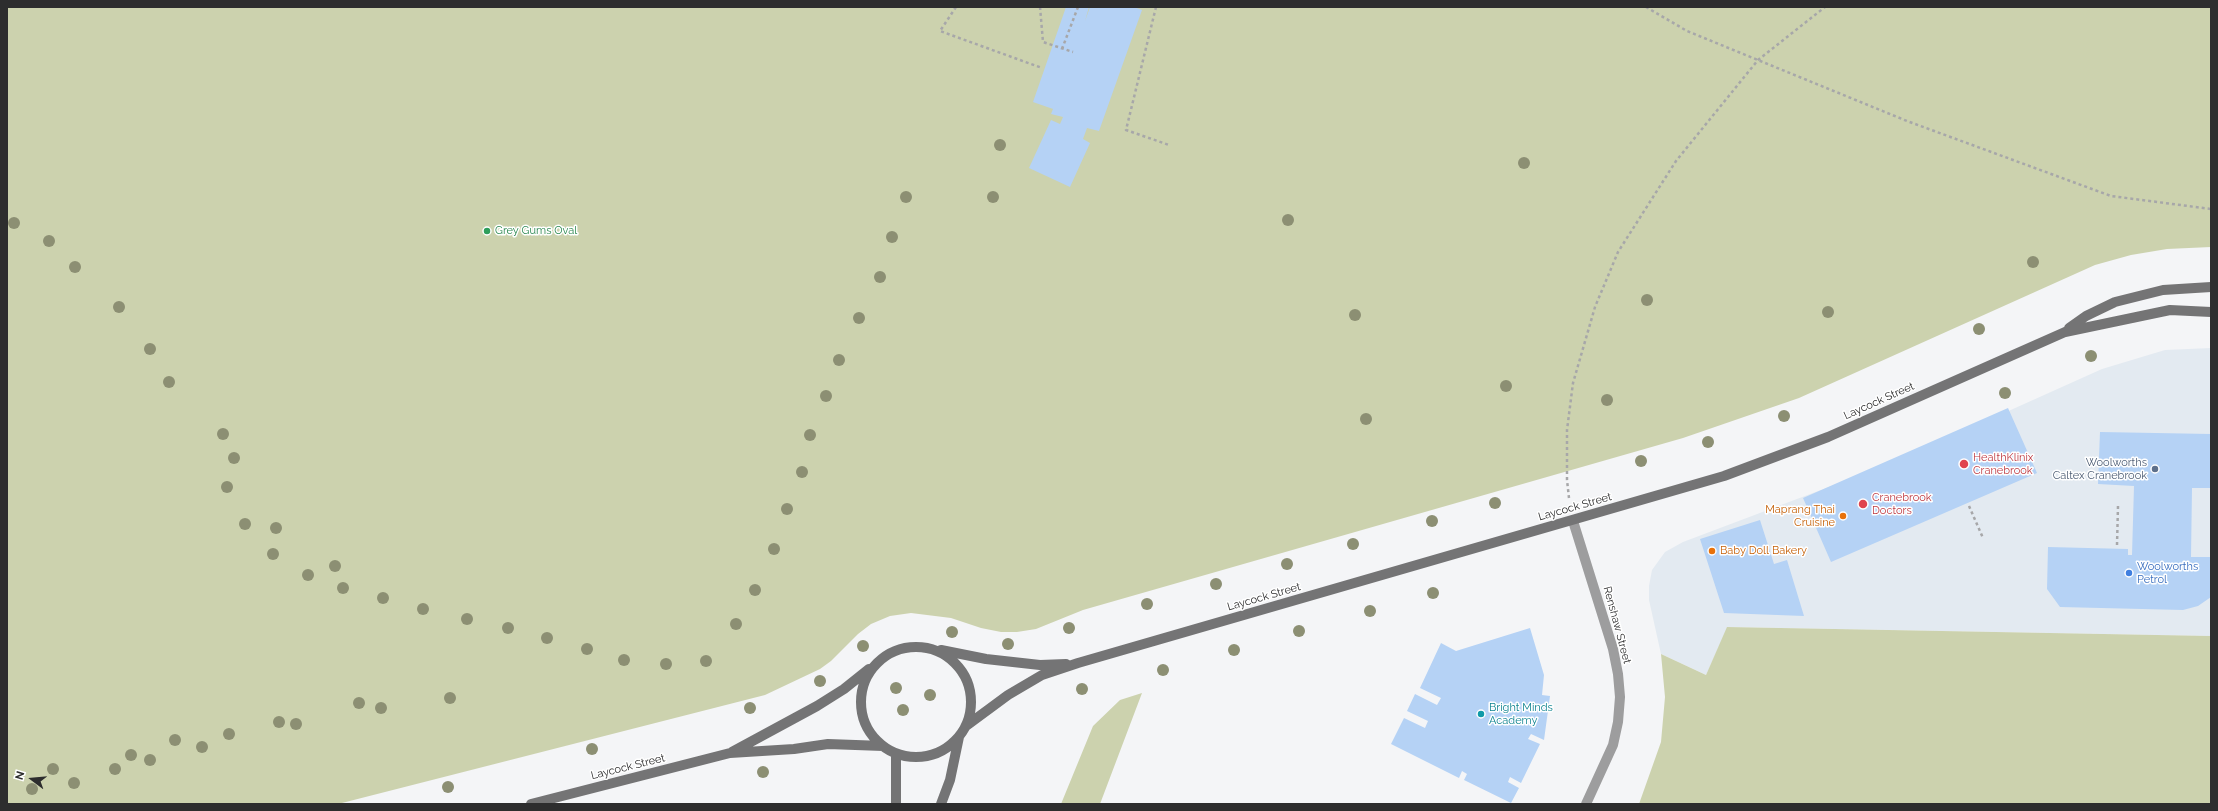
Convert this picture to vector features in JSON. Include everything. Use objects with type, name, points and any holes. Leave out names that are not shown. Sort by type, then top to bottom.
[{"type":"street","name":"Laycock Street","points":[[966,726],[1008,695],[1042,675],[1078,663],[1573,521],[1724,476],[1828,437],[2064,332],[2086,316],[2115,302],[2163,290],[2211,287]]},
{"type":"street","name":"Laycock Street","points":[[2064,332],[2170,310],[2211,312]]},
{"type":"street","name":"Renshaw Street","points":[[1573,521],[1613,649],[1618,674],[1620,697],[1618,722],[1613,745],[1586,804]]},
{"type":"street","points":[[923,646],[940,651],[955,661],[969,683],[971,709],[966,726],[959,737],[944,749],[926,757],[916,758],[896,754],[876,740],[865,724],[861,705],[863,686],[867,677],[878,661],[894,650],[923,646]]},
{"type":"street","name":"Laycock Street","points":[[932,648],[986,659],[1020,663],[1040,665],[1078,663]]},
{"type":"street","name":"Laycock Street","points":[[730,753],[798,717],[844,689],[878,661]]},
{"type":"street","points":[[941,804],[950,780],[959,737]]},
{"type":"street","name":"Laycock Street","points":[[531,804],[730,753],[794,749],[828,744],[883,746]]},
{"type":"street","points":[[896,754],[896,804]]},
{"type":"path","points":[[956,7],[940,31],[1042,68]]},
{"type":"path","points":[[1040,7],[1043,42],[1073,52]]},
{"type":"path","points":[[1062,49],[1078,7]]},
{"type":"path","points":[[1156,7],[1126,130],[1169,145]]},
{"type":"path","points":[[1646,7],[1686,30],[1907,121],[2111,196],[2211,209]]},
{"type":"path","points":[[1573,521],[1567,480],[1567,430],[1573,383],[1595,307],[1618,252],[1676,161],[1758,60],[1825,7]]},
{"type":"path","points":[[1969,506],[1983,538]]},
{"type":"path","points":[[2117,545],[2118,506]]},
{"type":"shaded area","points":[[2211,348],[2211,636],[1728,627],[1706,675],[1661,654],[1649,600],[1649,586],[1652,570],[1665,552],[1683,542],[1895,462],[2102,369],[2165,350]]},
{"type":"green space","points":[[7,7],[2211,7],[2211,247],[2167,249],[2131,255],[2095,265],[1799,398],[1683,438],[1083,610],[1036,629],[1017,632],[1001,632],[981,628],[951,618],[911,613],[890,616],[871,624],[858,634],[831,661],[820,669],[765,695],[338,804],[7,804]]},
{"type":"green space","points":[[1727,627],[2211,636],[2211,804],[1639,804],[1661,742],[1665,697],[1661,654],[1706,675]]},
{"type":"green space","points":[[1142,693],[1100,804],[1061,804],[1093,726],[1120,700]]},
{"type":"building","points":[[1066,7],[1089,7],[1085,21],[1090,7],[1134,7],[1142,10],[1099,131],[1087,128],[1083,139],[1090,143],[1070,187],[1029,168],[1051,120],[1060,124],[1063,117],[1051,114],[1053,109],[1033,102]]},
{"type":"building","points":[[2008,408],[2037,473],[1831,562],[1803,498]]},
{"type":"building","points":[[2100,432],[2211,434],[2211,488],[2192,488],[2191,557],[2211,557],[2211,597],[2198,606],[2183,610],[2060,607],[2047,589],[2048,547],[2128,549],[2128,555],[2132,555],[2134,486],[2098,484]]},
{"type":"building","points":[[1760,520],[1774,564],[1787,560],[1804,616],[1724,613],[1700,539]]},
{"type":"building","name":"Bright Minds Academy","points":[[1530,628],[1544,675],[1542,695],[1550,696],[1544,740],[1531,734],[1528,739],[1540,744],[1521,783],[1510,777],[1508,782],[1519,788],[1511,803],[1464,780],[1467,774],[1462,771],[1459,778],[1391,744],[1404,718],[1425,728],[1428,721],[1407,711],[1415,694],[1437,705],[1441,698],[1420,688],[1441,643],[1456,651]]},
{"type":"place","name":"Grey Gums Oval","points":[[487,231]]},
{"type":"place","name":"HealthKlinix Cranebrook","points":[[1964,464]]},
{"type":"place","name":"Woolworths Caltex Cranebrook","points":[[2155,469]]},
{"type":"place","name":"Cranebrook Doctors","points":[[1863,504]]},
{"type":"place","name":"Maprang Thai Cruisine","points":[[1843,516]]},
{"type":"place","name":"Baby Doll Bakery","points":[[1712,551]]},
{"type":"place","name":"Woolworths Petrol","points":[[2129,573]]},
{"type":"place","name":"Bright Minds Academy","points":[[1481,714]]}]
